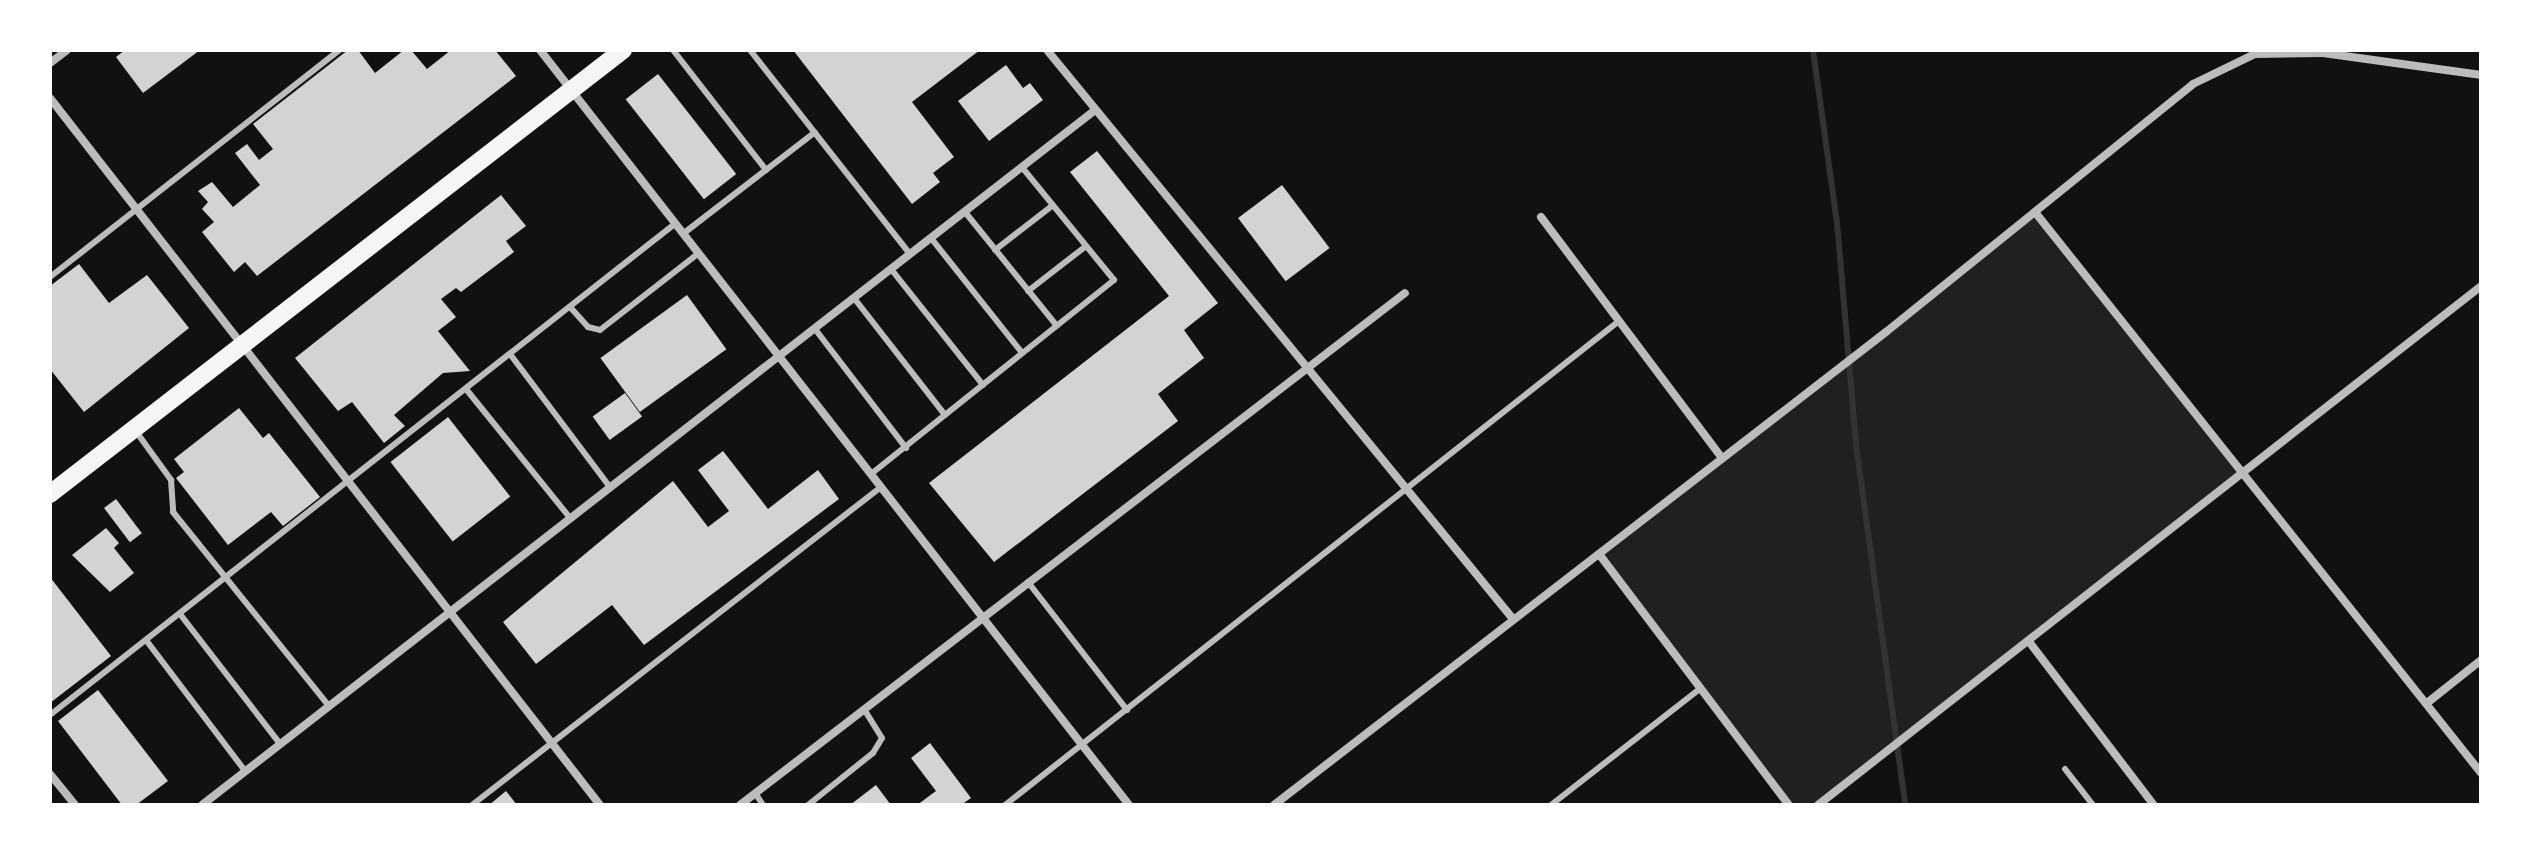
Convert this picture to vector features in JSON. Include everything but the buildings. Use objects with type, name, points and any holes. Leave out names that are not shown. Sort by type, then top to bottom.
[{"type":"main road","points":[[50,494],[244,347],[623,50]]},
{"type":"street","points":[[50,63],[67,50]]},
{"type":"street","points":[[540,50],[1129,805]]},
{"type":"street","points":[[1047,50],[1311,366],[1513,619]]},
{"type":"street","points":[[1274,805],[1886,332],[2193,84],[2255,54],[2323,53],[2481,75]]},
{"type":"street","points":[[50,98],[600,805]]},
{"type":"street","points":[[202,805],[1095,110]]},
{"type":"street","points":[[2035,212],[2244,470],[2481,773]]},
{"type":"street","points":[[1541,217],[1721,457]]},
{"type":"street","points":[[1818,805],[2030,643],[2244,470],[2481,286]]},
{"type":"street","points":[[740,805],[1405,293]]},
{"type":"street","points":[[1599,554],[1789,805]]},
{"type":"street","points":[[2030,643],[2154,805]]},
{"type":"street","points":[[2427,703],[2481,660]]},
{"type":"street","points":[[50,774],[75,805]]},
{"type":"lane","points":[[50,277],[340,50]]},
{"type":"lane","points":[[673,50],[766,170]]},
{"type":"lane","points":[[750,50],[910,254]]},
{"type":"lane","points":[[684,233],[815,132]]},
{"type":"lane","points":[[871,474],[1114,280],[1022,167]]},
{"type":"lane","points":[[995,250],[1053,205]]},
{"type":"lane","points":[[965,212],[1057,326]]},
{"type":"lane","points":[[50,715],[676,223]]},
{"type":"lane","points":[[931,238],[1022,353]]},
{"type":"lane","points":[[1028,291],[1086,246]]},
{"type":"lane","points":[[570,307],[588,327],[600,330],[699,253]]},
{"type":"lane","points":[[891,269],[983,385]]},
{"type":"lane","points":[[854,298],[945,415]]},
{"type":"lane","points":[[1005,805],[1619,321]]},
{"type":"lane","points":[[815,329],[906,448]]},
{"type":"lane","points":[[510,354],[610,487]]},
{"type":"lane","points":[[466,389],[570,518]]},
{"type":"lane","points":[[135,430],[171,480],[173,512],[329,706]]},
{"type":"lane","points":[[472,805],[881,487]]},
{"type":"lane","points":[[1028,582],[1127,710]]},
{"type":"lane","points":[[180,614],[280,744]]},
{"type":"lane","points":[[146,640],[245,771]]},
{"type":"lane","points":[[1551,805],[1701,688]]},
{"type":"lane","points":[[808,805],[878,746],[882,738],[864,709]]},
{"type":"lane","points":[[2065,769],[2093,805]]},
{"type":"lane","points":[[755,793],[763,805]]},
{"type":"shaded area","points":[[2035,212],[2244,470],[1818,805],[1789,805],[1599,554]]},
{"type":"waterway","points":[[1813,50],[1837,222],[1856,445],[1905,805]]}]
